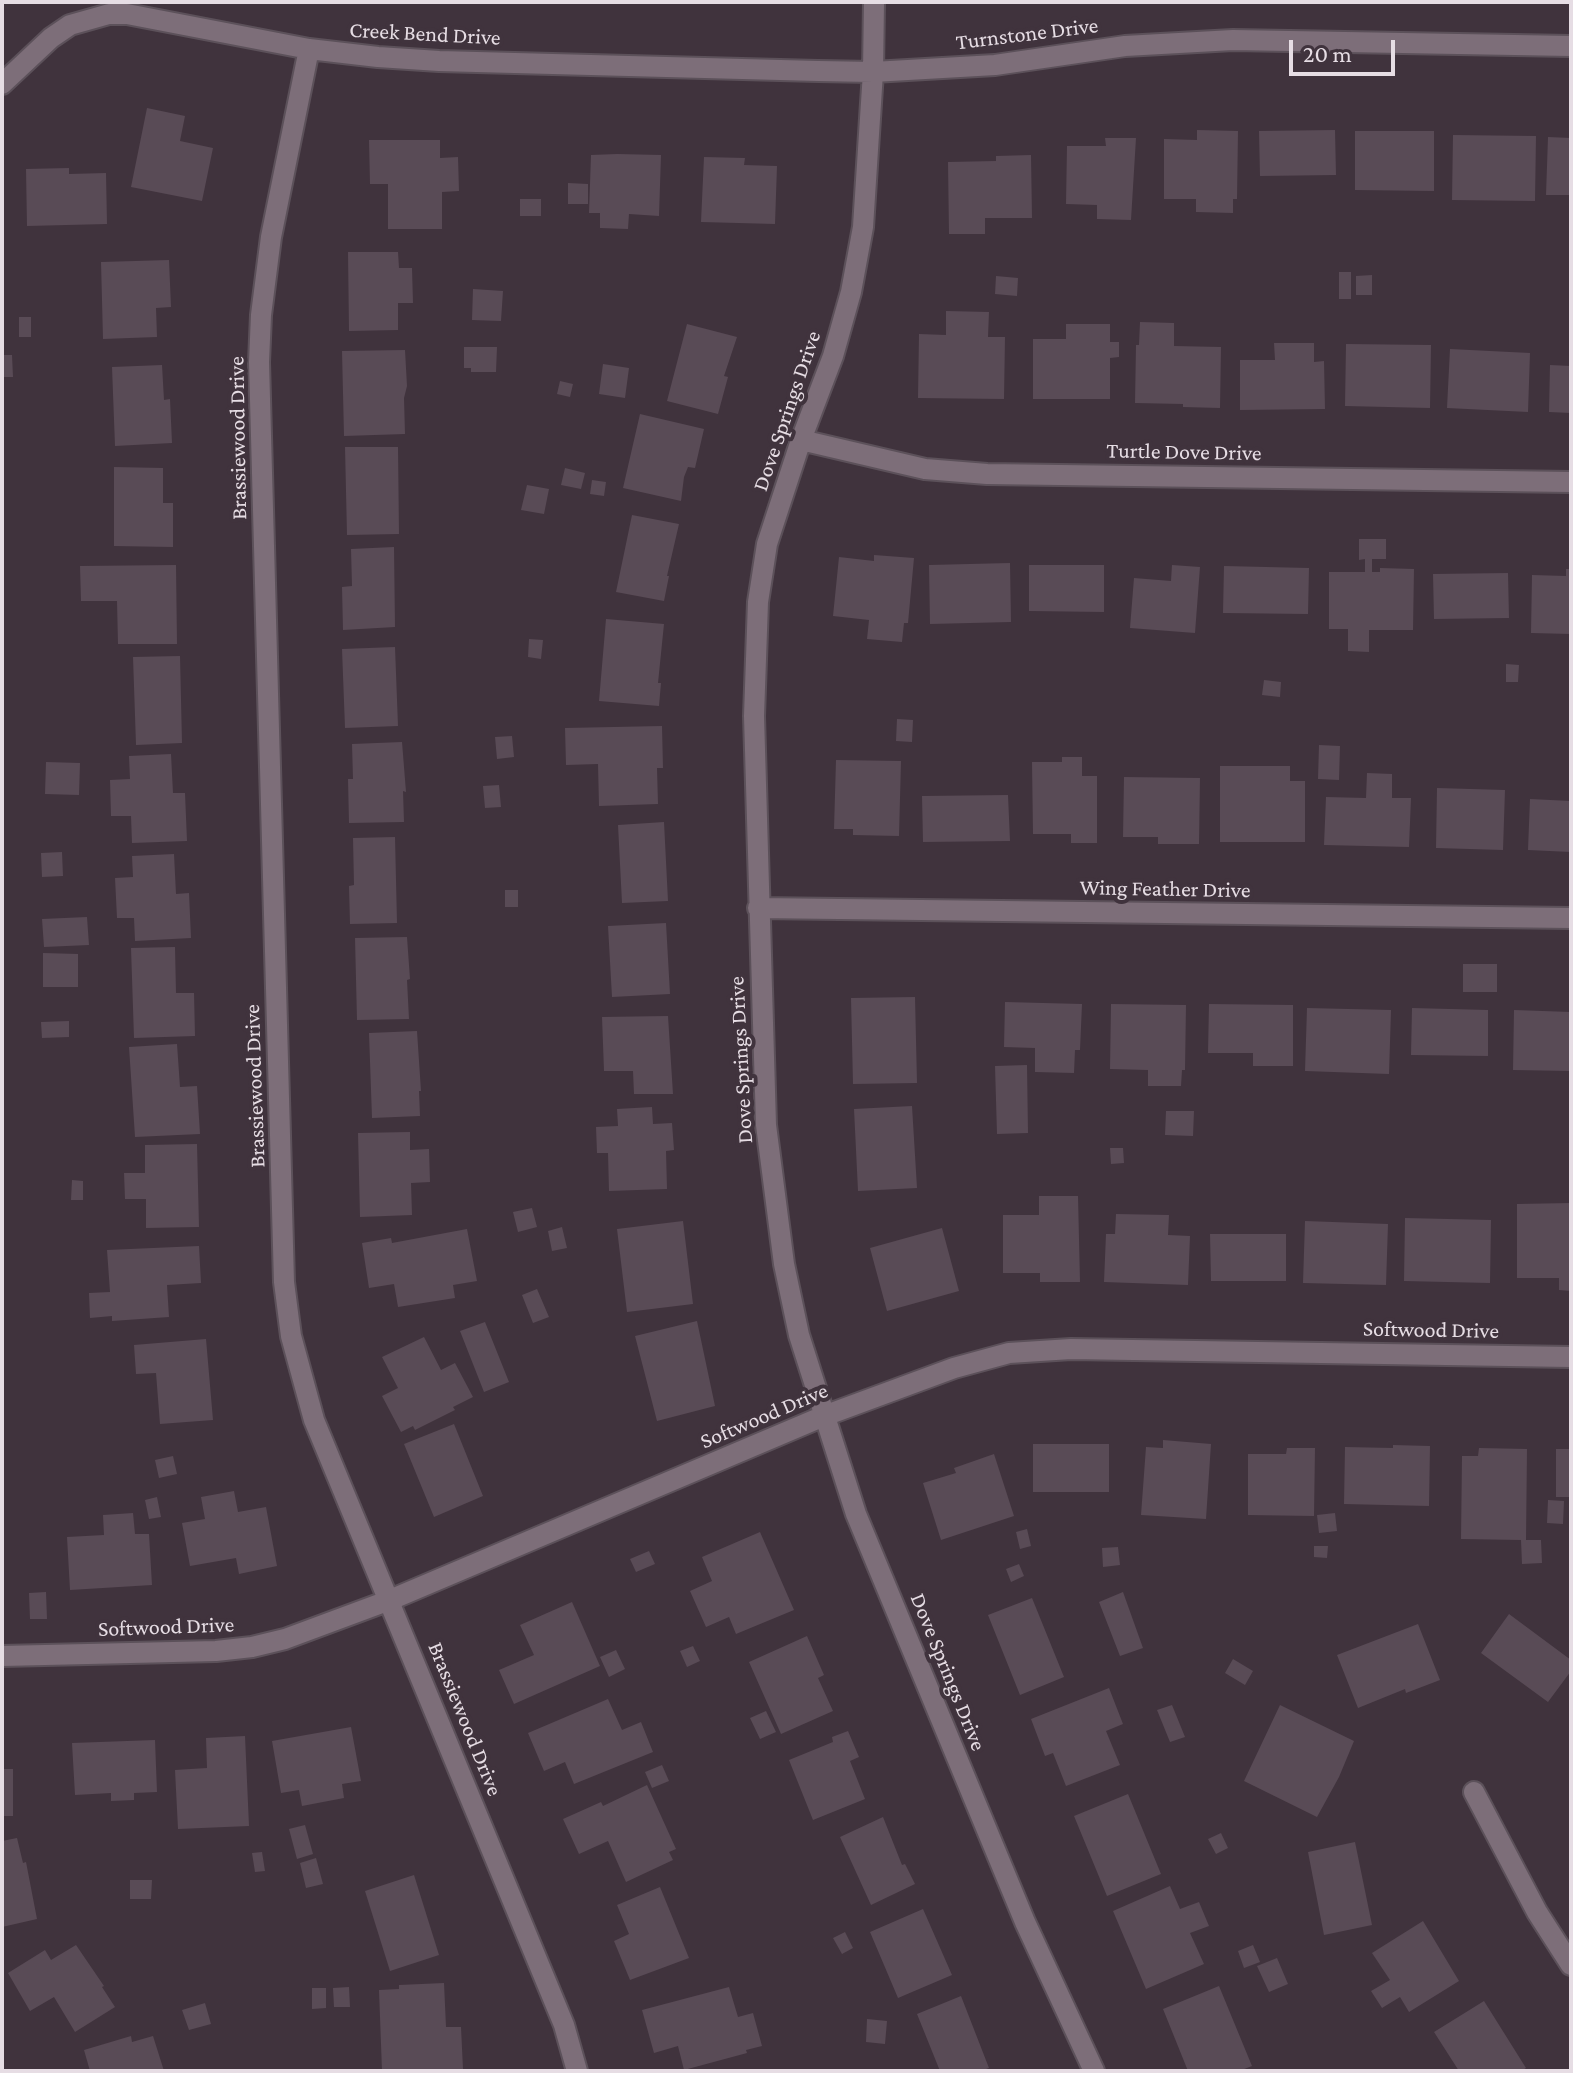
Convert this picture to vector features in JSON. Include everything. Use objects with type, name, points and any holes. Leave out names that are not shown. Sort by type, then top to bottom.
[{"type":"street","name":"Dove Springs Drive","points":[[874,2],[869,164],[856,266],[833,356],[767,544],[758,602],[754,716],[766,1125],[784,1264],[799,1335],[856,1514],[1025,1922],[1094,2071]]},
{"type":"street","name":"Creek Bend Drive","points":[[2,84],[51,38],[70,25],[109,14],[127,14],[309,49],[439,61],[873,72]]},
{"type":"street","name":"Turnstone Drive","points":[[873,72],[995,65],[1125,46],[1233,40],[1571,46]]},
{"type":"street","name":"Brassiewood Drive","points":[[309,49],[271,237],[261,315],[259,362],[284,1282],[291,1336],[314,1420],[564,2025],[577,2071]]},
{"type":"street","name":"Turtle Dove Drive","points":[[801,440],[925,469],[987,474],[1571,482]]},
{"type":"street","name":"Wing Feather Drive","points":[[758,908],[1571,918]]},
{"type":"street","name":"Softwood Drive","points":[[2,1656],[216,1651],[285,1639],[390,1600],[824,1416],[954,1368],[1009,1353],[1071,1349],[1571,1357]]},
{"type":"street","points":[[1474,1792],[1537,1912],[1571,1965]]},
{"type":"building","points":[[147,108],[185,116],[180,141],[213,148],[202,201],[131,187]]},
{"type":"building","points":[[1197,130],[1238,131],[1237,199],[1233,199],[1233,213],[1196,212],[1196,199],[1164,199],[1164,139],[1197,140]]},
{"type":"building","points":[[1335,130],[1336,175],[1260,176],[1259,131]]},
{"type":"building","points":[[1355,131],[1434,131],[1434,191],[1355,190]]},
{"type":"building","points":[[1453,135],[1536,136],[1535,201],[1452,200]]},
{"type":"building","points":[[1548,137],[1571,138],[1571,195],[1546,195]]},
{"type":"building","points":[[1105,138],[1136,138],[1131,220],[1097,219],[1097,205],[1066,204],[1067,146],[1106,146]]},
{"type":"building","points":[[369,140],[440,140],[440,158],[458,157],[459,191],[442,192],[442,229],[388,229],[388,184],[370,184]]},
{"type":"building","points":[[591,155],[661,155],[659,216],[629,214],[628,229],[600,228],[600,213],[589,213]]},
{"type":"building","points":[[1031,155],[1032,218],[985,218],[985,234],[949,234],[948,162],[996,161],[996,156]]},
{"type":"building","points":[[704,157],[745,158],[744,165],[777,166],[775,224],[701,222]]},
{"type":"building","points":[[69,168],[69,174],[106,173],[107,224],[27,226],[26,169]]},
{"type":"building","points":[[568,183],[588,184],[588,204],[568,204]]},
{"type":"building","points":[[520,199],[541,199],[541,216],[520,216]]},
{"type":"building","points":[[348,252],[398,252],[399,268],[412,268],[413,303],[398,303],[398,330],[349,331]]},
{"type":"building","points":[[169,260],[171,307],[156,308],[157,337],[103,339],[101,262]]},
{"type":"building","points":[[1339,272],[1351,272],[1351,299],[1339,299]]},
{"type":"building","points":[[1372,275],[1372,295],[1356,295],[1356,276]]},
{"type":"building","points":[[996,276],[1018,278],[1017,296],[995,294]]},
{"type":"building","points":[[473,289],[503,291],[501,321],[472,320]]},
{"type":"building","points":[[946,311],[989,312],[988,337],[1005,337],[1004,399],[918,398],[919,334],[946,335]]},
{"type":"building","points":[[19,317],[31,317],[31,337],[19,337]]},
{"type":"building","points":[[1140,322],[1174,323],[1174,346],[1221,347],[1220,408],[1135,403],[1136,345],[1139,345]]},
{"type":"building","points":[[687,324],[737,337],[724,376],[728,377],[718,414],[667,401]]},
{"type":"building","points":[[1066,324],[1110,324],[1110,342],[1119,342],[1119,357],[1110,358],[1110,399],[1033,399],[1033,339],[1066,339]]},
{"type":"building","points":[[1274,343],[1314,343],[1314,362],[1324,361],[1325,409],[1240,410],[1240,360],[1275,360]]},
{"type":"building","points":[[1346,344],[1431,345],[1430,408],[1345,406]]},
{"type":"building","points":[[464,347],[497,347],[496,372],[471,372],[471,368],[464,368]]},
{"type":"building","points":[[1450,349],[1530,353],[1528,412],[1447,408]]},
{"type":"building","points":[[405,350],[405,434],[344,436],[342,351]]},
{"type":"building","points":[[2,355],[12,355],[13,377],[2,377]]},
{"type":"building","points":[[603,364],[629,368],[625,398],[599,394]]},
{"type":"building","points":[[162,365],[164,400],[170,399],[172,443],[115,446],[112,367]]},
{"type":"building","points":[[1550,365],[1571,366],[1571,413],[1549,412]]},
{"type":"building","points":[[560,381],[573,384],[570,397],[557,394]]},
{"type":"building","points":[[640,414],[704,429],[695,468],[688,467],[684,477],[681,501],[623,488]]},
{"type":"building","points":[[345,447],[398,447],[399,534],[347,535]]},
{"type":"building","points":[[114,467],[163,468],[163,503],[173,503],[173,547],[114,546]]},
{"type":"building","points":[[565,468],[585,473],[581,489],[561,485]]},
{"type":"building","points":[[592,480],[606,482],[604,496],[590,494]]},
{"type":"building","points":[[527,485],[549,489],[544,514],[521,510]]},
{"type":"building","points":[[632,515],[679,524],[664,601],[616,592]]},
{"type":"building","points":[[1359,539],[1386,539],[1386,559],[1372,559],[1372,572],[1380,572],[1380,568],[1414,569],[1413,630],[1369,630],[1369,652],[1348,651],[1348,629],[1329,629],[1329,572],[1365,572],[1365,559],[1359,560]]},
{"type":"building","points":[[394,547],[395,627],[343,630],[342,587],[352,586],[351,549]]},
{"type":"building","points":[[874,555],[914,558],[908,623],[904,623],[902,642],[867,639],[869,620],[833,616],[839,557],[874,561]]},
{"type":"building","points":[[1010,563],[1011,622],[930,624],[929,565]]},
{"type":"building","points":[[176,565],[177,644],[118,644],[117,601],[81,601],[80,566]]},
{"type":"building","points":[[1029,565],[1104,565],[1104,612],[1029,611]]},
{"type":"building","points":[[1172,565],[1200,567],[1195,633],[1130,628],[1134,578],[1171,581]]},
{"type":"building","points":[[1224,566],[1309,568],[1308,614],[1223,613]]},
{"type":"building","points":[[1566,569],[1571,569],[1571,634],[1531,633],[1532,575],[1566,576]]},
{"type":"building","points":[[1508,573],[1509,618],[1434,619],[1433,574]]},
{"type":"building","points":[[606,619],[664,624],[659,706],[599,701]]},
{"type":"building","points":[[529,639],[543,640],[541,659],[528,657]]},
{"type":"building","points":[[395,647],[398,726],[345,728],[342,649]]},
{"type":"building","points":[[180,656],[182,743],[136,745],[133,657]]},
{"type":"building","points":[[1506,664],[1519,665],[1518,682],[1506,682]]},
{"type":"building","points":[[1264,680],[1281,682],[1280,697],[1262,695]]},
{"type":"building","points":[[897,719],[913,720],[912,742],[896,741]]},
{"type":"building","points":[[662,726],[663,768],[657,768],[658,804],[599,806],[598,764],[566,765],[565,728]]},
{"type":"building","points":[[512,736],[514,757],[497,759],[495,737]]},
{"type":"building","points":[[402,742],[406,792],[403,791],[404,822],[349,823],[348,779],[353,779],[352,744]]},
{"type":"building","points":[[1319,745],[1340,746],[1339,780],[1318,779]]},
{"type":"building","points":[[171,754],[173,793],[185,793],[187,841],[132,843],[131,816],[111,816],[110,780],[130,779],[129,756]]},
{"type":"building","points":[[1062,757],[1082,757],[1082,776],[1097,776],[1097,843],[1071,843],[1071,834],[1033,834],[1032,762],[1062,762]]},
{"type":"building","points":[[836,760],[901,761],[899,836],[853,835],[853,829],[834,829]]},
{"type":"building","points":[[46,762],[80,763],[79,795],[45,794]]},
{"type":"building","points":[[1220,766],[1290,766],[1290,781],[1305,781],[1305,842],[1220,842]]},
{"type":"building","points":[[1367,773],[1392,774],[1392,798],[1411,798],[1409,847],[1324,845],[1326,797],[1366,798]]},
{"type":"building","points":[[1124,777],[1200,778],[1199,844],[1158,844],[1158,837],[1123,837]]},
{"type":"building","points":[[499,785],[501,807],[485,808],[483,786]]},
{"type":"building","points":[[1437,788],[1505,790],[1503,850],[1436,848]]},
{"type":"building","points":[[1008,795],[1010,841],[923,842],[922,796]]},
{"type":"building","points":[[1530,799],[1571,801],[1571,852],[1528,850]]},
{"type":"building","points":[[664,822],[668,901],[622,903],[618,825]]},
{"type":"building","points":[[395,837],[397,923],[350,924],[349,886],[354,885],[353,838]]},
{"type":"building","points":[[62,852],[63,876],[42,877],[41,853]]},
{"type":"building","points":[[174,854],[176,894],[189,893],[191,938],[135,941],[134,918],[117,918],[115,878],[133,877],[132,856]]},
{"type":"building","points":[[505,890],[518,890],[518,907],[505,907]]},
{"type":"building","points":[[87,917],[89,945],[44,947],[42,919]]},
{"type":"building","points":[[666,923],[670,994],[612,997],[608,926]]},
{"type":"building","points":[[407,937],[409,1019],[357,1020],[355,938]]},
{"type":"building","points":[[175,947],[176,993],[194,993],[195,1036],[134,1038],[131,948]]},
{"type":"building","points":[[43,953],[78,954],[78,987],[43,987]]},
{"type":"building","points":[[1463,964],[1497,964],[1497,992],[1463,992]]},
{"type":"building","points":[[915,997],[917,1083],[853,1084],[851,998]]},
{"type":"building","points":[[1005,1002],[1082,1004],[1080,1050],[1075,1050],[1074,1073],[1035,1072],[1035,1048],[1004,1047]]},
{"type":"building","points":[[1111,1004],[1186,1005],[1185,1070],[1182,1070],[1181,1086],[1148,1086],[1148,1070],[1110,1069]]},
{"type":"building","points":[[1209,1004],[1293,1005],[1293,1066],[1253,1066],[1253,1053],[1208,1053]]},
{"type":"building","points":[[1307,1008],[1391,1010],[1389,1074],[1305,1071]]},
{"type":"building","points":[[1412,1008],[1488,1010],[1488,1056],[1411,1055]]},
{"type":"building","points":[[1514,1010],[1571,1012],[1571,1071],[1513,1070]]},
{"type":"building","points":[[668,1016],[673,1094],[634,1094],[633,1071],[604,1071],[602,1017]]},
{"type":"building","points":[[69,1021],[69,1037],[42,1038],[41,1022]]},
{"type":"building","points":[[417,1031],[420,1116],[372,1118],[369,1033]]},
{"type":"building","points":[[177,1044],[180,1087],[197,1086],[200,1134],[135,1137],[129,1047]]},
{"type":"building","points":[[1027,1065],[1028,1133],[997,1134],[995,1066]]},
{"type":"building","points":[[912,1106],[917,1188],[858,1191],[854,1109]]},
{"type":"building","points":[[652,1107],[653,1124],[672,1123],[674,1150],[666,1151],[667,1189],[609,1191],[608,1153],[597,1153],[596,1127],[618,1126],[617,1109]]},
{"type":"building","points":[[1166,1111],[1194,1111],[1193,1136],[1165,1135]]},
{"type":"building","points":[[410,1132],[410,1150],[429,1149],[430,1182],[411,1183],[412,1215],[360,1217],[358,1133]]},
{"type":"building","points":[[197,1144],[199,1227],[146,1228],[146,1199],[125,1199],[124,1173],[145,1173],[145,1145]]},
{"type":"building","points":[[1110,1148],[1123,1148],[1124,1163],[1111,1164]]},
{"type":"building","points":[[72,1180],[83,1181],[83,1200],[71,1200]]},
{"type":"building","points":[[1039,1196],[1078,1196],[1080,1282],[1040,1282],[1040,1273],[1003,1273],[1003,1215],[1039,1215]]},
{"type":"building","points":[[1571,1203],[1571,1291],[1559,1290],[1559,1278],[1517,1278],[1517,1204]]},
{"type":"building","points":[[532,1208],[537,1227],[518,1232],[513,1212]]},
{"type":"building","points":[[1116,1214],[1169,1215],[1168,1235],[1190,1236],[1188,1285],[1104,1282],[1106,1234],[1115,1234]]},
{"type":"building","points":[[1405,1218],[1491,1220],[1490,1283],[1404,1281]]},
{"type":"building","points":[[683,1221],[693,1304],[627,1312],[617,1229]]},
{"type":"building","points":[[1305,1221],[1388,1224],[1386,1285],[1303,1283]]},
{"type":"building","points":[[562,1227],[567,1248],[552,1251],[548,1231]]},
{"type":"building","points":[[942,1228],[959,1291],[887,1311],[870,1248]]},
{"type":"building","points":[[467,1229],[477,1281],[453,1285],[455,1298],[398,1307],[394,1284],[369,1288],[362,1243],[391,1238],[392,1243]]},
{"type":"building","points":[[1210,1234],[1286,1234],[1286,1281],[1211,1281]]},
{"type":"building","points":[[199,1246],[201,1283],[167,1285],[169,1317],[112,1321],[112,1316],[90,1318],[89,1293],[110,1292],[107,1250]]},
{"type":"building","points":[[537,1289],[549,1317],[533,1323],[522,1295]]},
{"type":"building","points":[[697,1321],[715,1406],[657,1421],[635,1336]]},
{"type":"building","points":[[485,1322],[509,1382],[484,1392],[460,1331]]},
{"type":"building","points":[[424,1337],[441,1370],[455,1363],[473,1397],[415,1430],[413,1426],[401,1432],[382,1396],[398,1388],[382,1357]]},
{"type":"building","points":[[206,1339],[213,1420],[160,1424],[156,1373],[136,1374],[134,1345]]},
{"type":"building","points":[[454,1424],[483,1496],[434,1517],[404,1444]]},
{"type":"building","points":[[1163,1440],[1211,1444],[1206,1519],[1141,1515],[1146,1447],[1163,1448]]},
{"type":"building","points":[[1033,1444],[1109,1444],[1109,1492],[1033,1492]]},
{"type":"building","points":[[1393,1445],[1430,1446],[1429,1506],[1344,1504],[1345,1447],[1393,1448]]},
{"type":"building","points":[[1287,1448],[1315,1448],[1314,1516],[1248,1515],[1248,1454],[1286,1454]]},
{"type":"building","points":[[1479,1448],[1527,1449],[1526,1540],[1541,1540],[1542,1563],[1522,1564],[1521,1540],[1461,1539],[1462,1456],[1478,1456]]},
{"type":"building","points":[[1556,1449],[1571,1449],[1571,1497],[1556,1497]]},
{"type":"building","points":[[994,1454],[1014,1516],[941,1540],[923,1483],[956,1473],[954,1468]]},
{"type":"building","points":[[173,1456],[177,1474],[159,1478],[155,1460]]},
{"type":"building","points":[[234,1491],[238,1512],[266,1507],[277,1566],[239,1574],[236,1558],[190,1566],[182,1523],[205,1519],[201,1497]]},
{"type":"building","points":[[157,1497],[161,1517],[149,1519],[145,1500]]},
{"type":"building","points":[[1548,1500],[1564,1501],[1563,1524],[1547,1523]]},
{"type":"building","points":[[133,1513],[135,1534],[149,1534],[152,1585],[70,1590],[67,1537],[104,1535],[103,1515]]},
{"type":"building","points":[[1335,1513],[1337,1531],[1319,1533],[1317,1515]]},
{"type":"building","points":[[1027,1529],[1031,1546],[1020,1549],[1016,1532]]},
{"type":"building","points":[[760,1532],[794,1610],[736,1634],[729,1617],[706,1627],[690,1591],[712,1581],[702,1557]]},
{"type":"building","points":[[1314,1546],[1328,1546],[1327,1558],[1314,1557]]},
{"type":"building","points":[[1118,1547],[1120,1565],[1103,1567],[1102,1548]]},
{"type":"building","points":[[649,1551],[655,1564],[636,1572],[630,1559]]},
{"type":"building","points":[[1019,1564],[1024,1576],[1011,1582],[1006,1569]]},
{"type":"building","points":[[46,1592],[47,1619],[30,1619],[29,1593]]},
{"type":"building","points":[[1123,1592],[1143,1648],[1120,1656],[1099,1602]]},
{"type":"building","points":[[1032,1598],[1064,1677],[1020,1695],[988,1615]]},
{"type":"building","points":[[572,1602],[600,1666],[514,1704],[499,1670],[534,1655],[520,1625]]},
{"type":"building","points":[[1509,1614],[1571,1660],[1571,1671],[1548,1702],[1481,1653]]},
{"type":"building","points":[[1418,1624],[1440,1680],[1406,1693],[1405,1689],[1358,1708],[1337,1655]]},
{"type":"building","points":[[807,1636],[824,1675],[818,1678],[833,1711],[781,1734],[749,1662]]},
{"type":"building","points":[[693,1646],[700,1661],[687,1667],[680,1651]]},
{"type":"building","points":[[616,1650],[625,1669],[609,1677],[600,1657]]},
{"type":"building","points":[[1233,1659],[1253,1671],[1245,1685],[1225,1673]]},
{"type":"building","points":[[1109,1688],[1123,1724],[1106,1731],[1120,1765],[1066,1786],[1053,1753],[1045,1756],[1031,1719]]},
{"type":"building","points":[[608,1699],[622,1730],[641,1722],[653,1752],[574,1784],[565,1762],[544,1771],[528,1733]]},
{"type":"building","points":[[1172,1705],[1185,1737],[1170,1742],[1157,1710]]},
{"type":"building","points":[[1280,1705],[1354,1741],[1317,1817],[1244,1781]]},
{"type":"building","points":[[766,1711],[776,1732],[760,1739],[750,1718]]},
{"type":"building","points":[[351,1727],[361,1781],[342,1784],[344,1798],[302,1806],[299,1790],[281,1793],[272,1741]]},
{"type":"building","points":[[848,1731],[859,1757],[850,1761],[865,1799],[813,1820],[789,1760],[833,1742],[832,1737]]},
{"type":"building","points":[[245,1736],[249,1826],[178,1829],[175,1770],[207,1768],[206,1738]]},
{"type":"building","points":[[155,1740],[157,1792],[134,1793],[134,1800],[111,1801],[111,1793],[75,1795],[72,1743]]},
{"type":"building","points":[[662,1765],[669,1781],[652,1788],[645,1772]]},
{"type":"building","points":[[2,1769],[13,1769],[13,1816],[2,1816]]},
{"type":"building","points":[[647,1785],[676,1849],[669,1852],[673,1860],[626,1882],[608,1841],[579,1854],[563,1819],[601,1802],[603,1806]]},
{"type":"building","points":[[1128,1794],[1161,1874],[1107,1896],[1074,1816]]},
{"type":"building","points":[[883,1817],[902,1865],[905,1864],[915,1884],[871,1905],[840,1837]]},
{"type":"building","points":[[305,1825],[313,1854],[297,1859],[289,1829]]},
{"type":"building","points":[[1221,1833],[1228,1848],[1216,1854],[1208,1839]]},
{"type":"building","points":[[17,1838],[23,1863],[26,1862],[37,1919],[2,1927],[2,1841]]},
{"type":"building","points":[[1355,1842],[1372,1925],[1324,1935],[1308,1852]]},
{"type":"building","points":[[262,1852],[265,1871],[255,1872],[252,1853]]},
{"type":"building","points":[[316,1858],[323,1884],[306,1888],[300,1863]]},
{"type":"building","points":[[414,1875],[439,1955],[390,1971],[365,1891]]},
{"type":"building","points":[[130,1880],[152,1880],[151,1899],[130,1899]]},
{"type":"building","points":[[1170,1886],[1180,1909],[1199,1902],[1209,1926],[1190,1933],[1204,1964],[1146,1989],[1113,1911]]},
{"type":"building","points":[[660,1887],[689,1958],[630,1980],[614,1941],[629,1934],[617,1905]]},
{"type":"building","points":[[923,1909],[952,1975],[898,1998],[870,1932]]},
{"type":"building","points":[[1423,1921],[1459,1981],[1409,2012],[1400,1997],[1382,2008],[1371,1991],[1390,1980],[1372,1953]]},
{"type":"building","points":[[845,1932],[853,1948],[842,1954],[833,1938]]},
{"type":"building","points":[[76,1945],[115,2007],[75,2032],[54,1997],[30,2011],[8,1973],[45,1950],[51,1960]]},
{"type":"building","points":[[1253,1945],[1260,1962],[1244,1968],[1238,1951]]},
{"type":"building","points":[[1277,1958],[1288,1984],[1269,1992],[1257,1966]]},
{"type":"building","points":[[444,1983],[446,2027],[461,2027],[463,2069],[382,2071],[379,1990],[399,1989],[399,1985]]},
{"type":"building","points":[[1219,1986],[1252,2066],[1239,2071],[1188,2071],[1163,2009]]},
{"type":"building","points":[[349,1987],[350,2007],[334,2007],[333,1988]]},
{"type":"building","points":[[729,1987],[738,2017],[753,2013],[762,2046],[684,2070],[678,2046],[654,2053],[642,2010]]},
{"type":"building","points":[[312,1988],[326,1988],[326,2008],[312,2009]]},
{"type":"building","points":[[961,1996],[989,2068],[980,2071],[940,2071],[917,2014]]},
{"type":"building","points":[[1484,2001],[1526,2068],[1521,2071],[1459,2071],[1434,2032]]},
{"type":"building","points":[[205,2003],[211,2024],[189,2030],[182,2010]]},
{"type":"building","points":[[867,2019],[887,2021],[885,2044],[866,2042]]},
{"type":"building","points":[[131,2036],[132,2042],[153,2036],[164,2071],[90,2071],[84,2050]]}]
